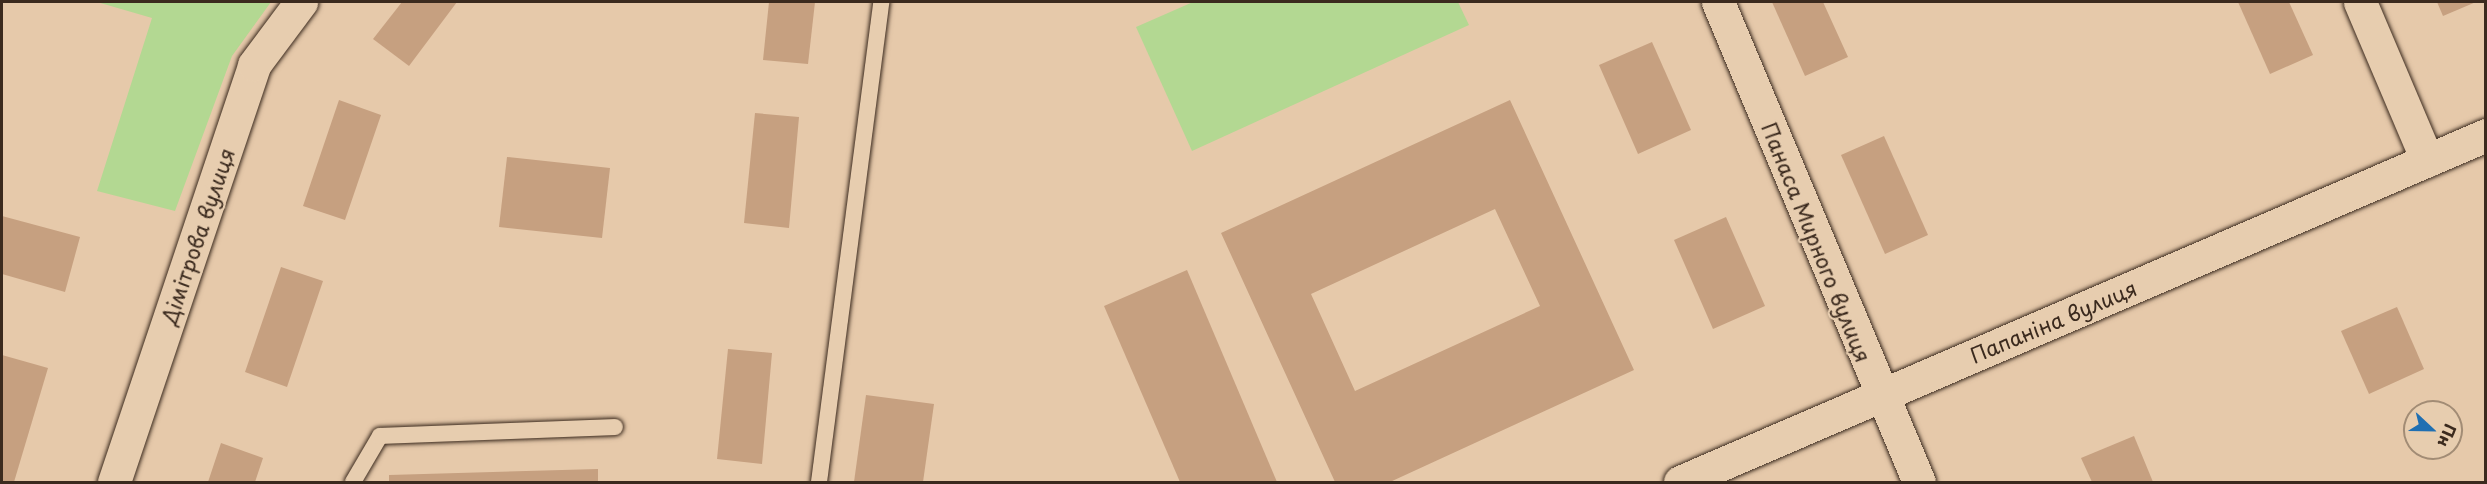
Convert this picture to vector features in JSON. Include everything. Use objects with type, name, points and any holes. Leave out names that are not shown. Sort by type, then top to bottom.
[{"type":"street","name":"Дімітрова вулиця","points":[[114,483],[254,65],[301,2]]},
{"type":"street","name":"Панаса Мирного вулиця","points":[[1718,2],[1918,483]]},
{"type":"street","points":[[2360,2],[2427,160]]},
{"type":"street","name":"Папаніна вулиця","points":[[1680,483],[2486,135]]},
{"type":"lane","points":[[819,483],[881,2]]},
{"type":"lane","points":[[353,483],[381,436],[615,427]]},
{"type":"green space","points":[[97,2],[271,2],[232,56],[175,211],[97,191],[152,18]]},
{"type":"green space","points":[[1193,2],[1458,2],[1469,25],[1192,151],[1136,27]]},
{"type":"building","points":[[402,2],[457,2],[409,66],[373,39]]},
{"type":"building","points":[[769,2],[815,2],[808,64],[763,60]]},
{"type":"building","points":[[1772,2],[1823,2],[1848,57],[1805,76]]},
{"type":"building","points":[[2238,2],[2289,2],[2313,55],[2270,74]]},
{"type":"building","points":[[2437,2],[2476,2],[2443,16]]},
{"type":"building","points":[[1652,42],[1691,130],[1638,154],[1599,65]]},
{"type":"building","points":[[339,100],[381,115],[345,220],[303,206]]},
{"type":"building","points":[[1510,100],[1634,370],[1390,482],[1335,482],[1221,233]],"holes":[[[1495,209],[1540,306],[1355,391],[1311,294]]]},
{"type":"building","points":[[755,113],[799,117],[789,228],[744,223]]},
{"type":"building","points":[[1884,136],[1928,235],[1885,254],[1841,155]]},
{"type":"building","points":[[507,157],[610,168],[602,238],[499,227]]},
{"type":"building","points":[[2,216],[80,237],[65,292],[2,274]]},
{"type":"building","points":[[1726,217],[1765,306],[1713,329],[1674,240]]},
{"type":"building","points":[[281,267],[323,281],[287,387],[245,372]]},
{"type":"building","points":[[1187,270],[1277,482],[1180,482],[1104,306]]},
{"type":"building","points":[[2397,307],[2424,369],[2369,394],[2341,331]]},
{"type":"building","points":[[728,349],[772,353],[762,464],[717,459]]},
{"type":"building","points":[[2,355],[48,368],[14,482],[2,482]]},
{"type":"building","points":[[866,395],[934,404],[923,482],[854,482]]},
{"type":"building","points":[[2134,436],[2153,482],[2092,482],[2081,458]]},
{"type":"building","points":[[221,443],[263,458],[255,482],[208,482]]},
{"type":"building","points":[[598,469],[598,482],[389,482],[389,475]]}]
